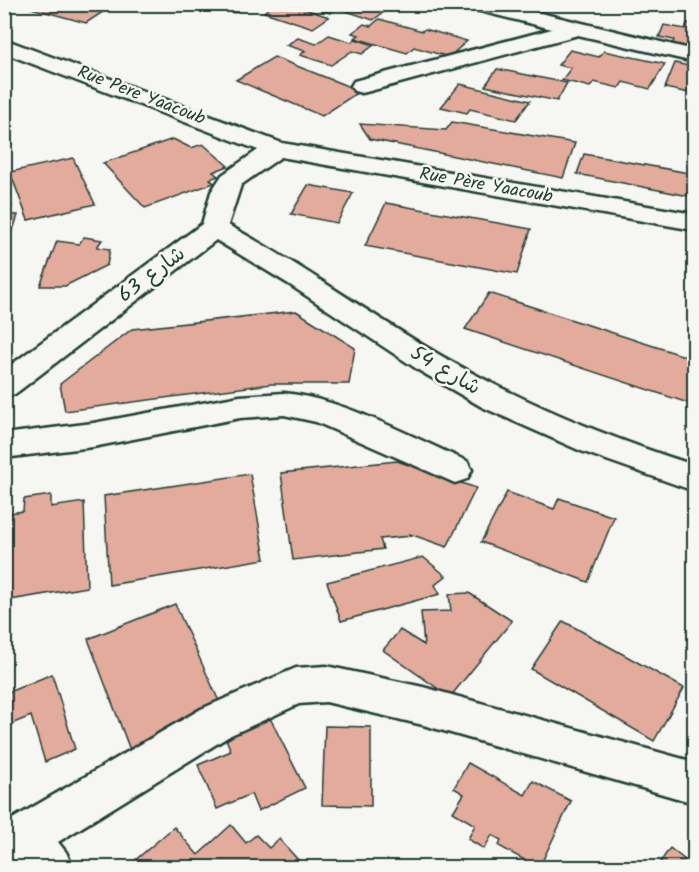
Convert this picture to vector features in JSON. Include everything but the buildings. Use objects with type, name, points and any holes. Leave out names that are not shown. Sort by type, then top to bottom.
[{"type":"street","points":[[475,4],[694,56]]},
{"type":"street","points":[[362,86],[575,29]]},
{"type":"street","name":"Rue Pere Yaacoub","points":[[4,45],[277,149]]},
{"type":"street","points":[[214,228],[224,192],[231,180],[277,149]]},
{"type":"street","name":"Rue Père Yaacoub","points":[[277,149],[694,222]]},
{"type":"street","name":"شارع 63","points":[[4,386],[214,228]]},
{"type":"street","name":"شارع 54","points":[[214,228],[251,247],[431,364],[488,396],[565,431],[694,478]]},
{"type":"street","points":[[4,446],[93,435],[240,407],[284,404],[301,406],[327,414],[455,470]]},
{"type":"street","points":[[26,851],[216,722],[296,686],[326,684],[423,706],[694,783]]}]
